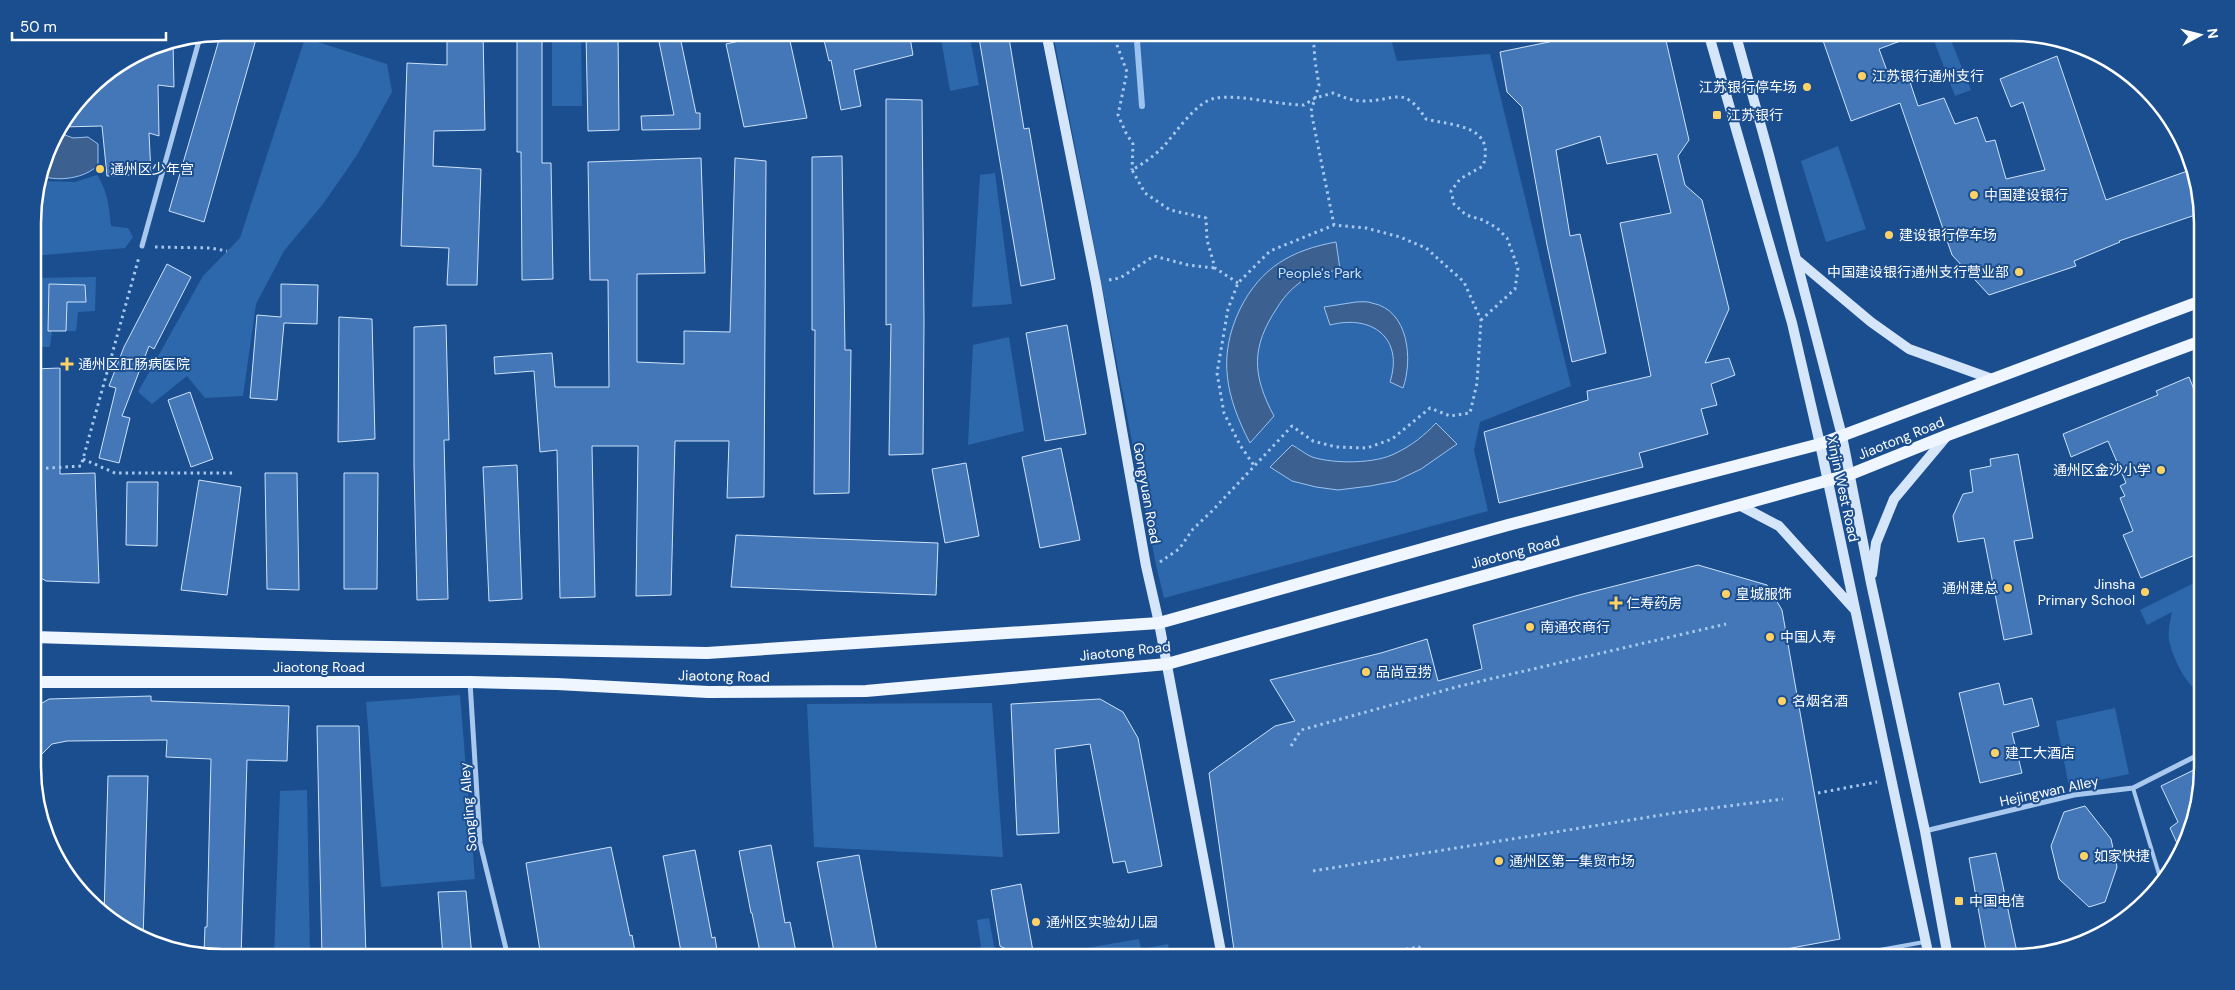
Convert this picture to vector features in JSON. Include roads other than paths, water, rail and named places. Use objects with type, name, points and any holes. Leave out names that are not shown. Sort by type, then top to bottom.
[{"type":"main road","name":"Gongyuan Road","points":[[1048,41],[1096,283],[1146,566],[1167,664],[1220,949]]},
{"type":"main road","name":"Xinjin West Road","points":[[1711,41],[1792,323],[1820,444],[1927,949]]},
{"type":"main road","name":"Xinjin West Road","points":[[1737,41],[1842,436],[1924,831],[1946,949]]},
{"type":"main road","points":[[1796,259],[1871,322],[1909,349],[1992,380]]},
{"type":"main road","name":"Jiaotong Road","points":[[41,637],[332,646],[707,653],[1159,623],[1508,525],[1820,444],[2194,304]]},
{"type":"main road","name":"Jiaotong Road","points":[[41,682],[470,682],[557,684],[708,692],[866,691],[1167,664],[1850,474],[1948,435],[2194,344]]},
{"type":"main road","points":[[1871,583],[1876,543],[1894,499],[1948,435]]},
{"type":"main road","points":[[1740,505],[1779,526],[1855,609]]},
{"type":"street","points":[[142,246],[198,43]]},
{"type":"street","name":"Songling Alley","points":[[470,682],[480,843],[506,949]]},
{"type":"street","name":"Hejingwan Alley","points":[[1924,831],[2074,795],[2133,788],[2194,757]]},
{"type":"lane","points":[[2133,788],[2159,874]]},
{"type":"lane","points":[[1886,949],[1926,942]]},
{"type":"waterway","points":[[1137,41],[1142,106]]},
{"type":"place","name":"江苏银行通州支行","points":[[1862,76]]},
{"type":"place","name":"江苏银行停车场","points":[[1807,87]]},
{"type":"place","name":"江苏银行","points":[[1717,115]]},
{"type":"place","name":"通州区少年宫","points":[[100,169]]},
{"type":"place","name":"中国建设银行","points":[[1974,195]]},
{"type":"place","name":"建设银行停车场","points":[[1889,235]]},
{"type":"place","name":"中国建设银行通州支行营业部","points":[[2019,272]]},
{"type":"place","name":"通州区肛肠病医院","points":[[67,364]]},
{"type":"place","name":"通州区金沙小学","points":[[2161,470]]},
{"type":"place","name":"通州建总","points":[[2008,588]]},
{"type":"place","name":"Jinsha Primary School","points":[[2145,592]]},
{"type":"place","name":"皇城服饰","points":[[1726,594]]},
{"type":"place","name":"仁寿药房","points":[[1616,603]]},
{"type":"place","name":"南通农商行","points":[[1530,627]]},
{"type":"place","name":"中国人寿","points":[[1770,637]]},
{"type":"place","name":"品尚豆捞","points":[[1366,672]]},
{"type":"place","name":"名烟名酒","points":[[1782,701]]},
{"type":"place","name":"建工大酒店","points":[[1995,753]]},
{"type":"place","name":"如家快捷","points":[[2084,856]]},
{"type":"place","name":"通州区第一集贸市场","points":[[1499,861]]},
{"type":"place","name":"中国电信","points":[[1959,901]]},
{"type":"place","name":"通州区实验幼儿园","points":[[1036,922]]},
{"type":"park label","name":"People's Park","points":[[1320,273]]}]
